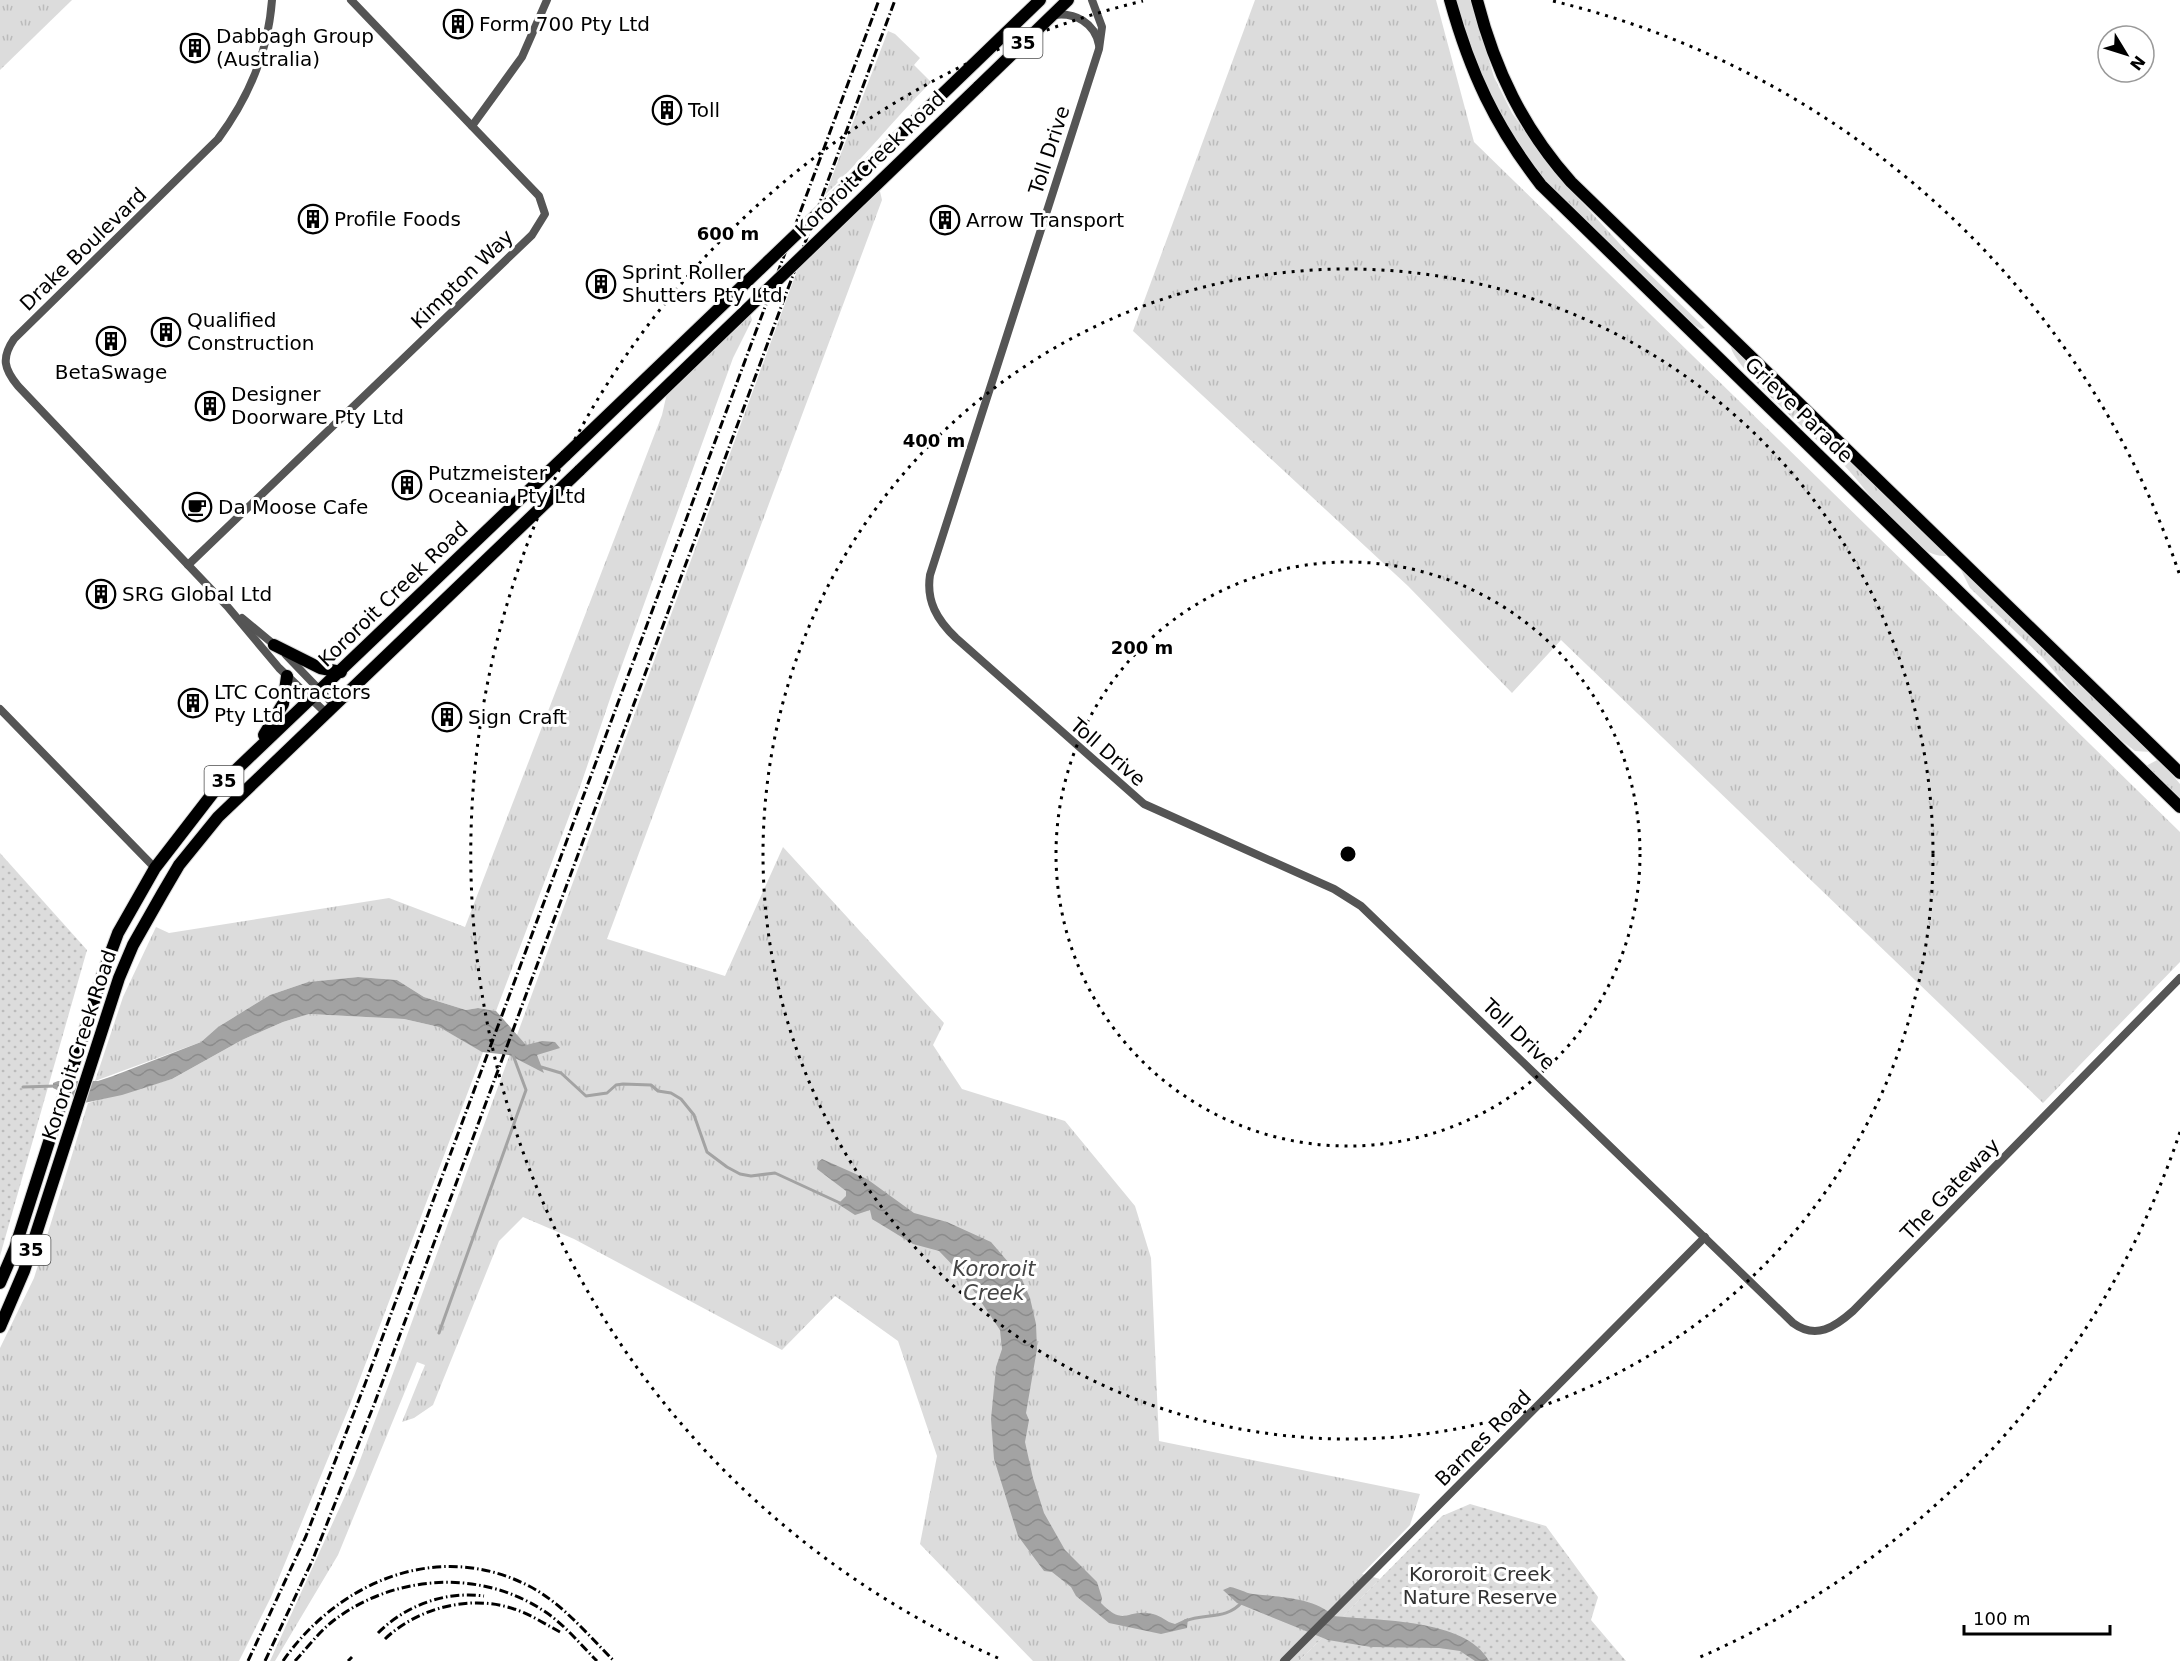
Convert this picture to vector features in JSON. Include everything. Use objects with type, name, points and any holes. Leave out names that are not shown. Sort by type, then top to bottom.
[{"type":"main road","name":"Kororoit Creek Road","points":[[0,1283],[15,1248],[118,933],[155,868],[193,816],[243,762],[340,672],[1040,0]]},
{"type":"main road","name":"Kororoit Creek Road","points":[[0,1327],[24,1271],[95,1050],[133,945],[179,865],[218,817],[1068,0]]},
{"type":"main road","name":"Grieve Parade","points":[[1450,0],[1467,58],[1488,106],[1519,156],[1541,185],[1685,328],[2180,807]]},
{"type":"main road","name":"Grieve Parade","points":[[1477,0],[1492,52],[1512,99],[1539,142],[1571,182],[2180,773]]},
{"type":"main road","points":[[274,645],[320,668],[340,672]]},
{"type":"main road","points":[[243,762],[278,714],[286,696],[287,676]]},
{"type":"street","name":"Drake Boulevard","points":[[272,0],[265,45],[257,72],[238,110],[218,139],[14,339],[5,357],[5,367],[18,386],[227,606],[287,676],[310,699],[331,709]]},
{"type":"street","name":"Kimpton Way","points":[[188,566],[538,227],[544,214],[542,202],[351,0]]},
{"type":"street","points":[[472,126],[522,57],[547,0]]},
{"type":"street","name":"Toll Drive","points":[[1092,0],[1102,27],[1100,49],[930,575],[929,596],[937,617],[956,638],[1144,804],[1334,889],[1361,906],[1731,1261]]},
{"type":"street","points":[[1046,22],[1055,15],[1063,14],[1080,19],[1096,35],[1100,49]]},
{"type":"street","name":"Drake Boulevard","points":[[227,606],[274,645],[320,690],[331,709]]},
{"type":"street","points":[[0,709],[128,843],[155,868]]},
{"type":"street","name":"The Gateway","points":[[1731,1261],[1800,1329],[1816,1332],[1837,1325],[2180,978]]},
{"type":"street","name":"Barnes Road","points":[[1284,1661],[1705,1237]]},
{"type":"green space","points":[[0,0],[72,0],[0,70]]},
{"type":"green space","points":[[1255,0],[1436,0],[1474,142],[2180,832],[2180,962],[2043,1103],[1561,640],[1512,693],[1408,586],[1133,331]]},
{"type":"green space","points":[[1456,0],[1471,0],[1494,77],[1512,113],[1551,168],[1628,253],[1705,328],[1701,329],[1688,321],[1609,247],[1558,195],[1535,167],[1513,138],[1495,108],[1473,55]]},
{"type":"green space","points":[[888,31],[895,34],[920,58],[914,65],[931,82],[825,195]]},
{"type":"green space","points":[[879,187],[882,200],[607,939],[725,976],[783,847],[944,1023],[933,1045],[962,1089],[1065,1121],[1135,1206],[1151,1258],[1159,1441],[1420,1494],[1410,1525],[1362,1574],[1380,1579],[1299,1661],[1033,1661],[920,1544],[937,1456],[898,1341],[835,1296],[782,1350],[574,1239],[523,1217],[499,1241],[433,1405],[414,1418],[402,1422],[425,1365],[417,1362],[338,1555],[275,1661],[270,1661],[354,1476],[395,1368],[798,268]]},
{"type":"green space","points":[[750,313],[752,320],[733,358],[579,790],[496,1011],[478,1008],[466,1010],[424,997],[397,980],[358,977],[308,982],[270,995],[218,1027],[201,1042],[95,1081],[123,997],[156,927],[169,933],[389,898],[465,927],[662,415],[667,393]]},
{"type":"green space","points":[[1731,346],[1947,554],[1946,556],[1933,554],[1918,546],[1904,533],[1840,461],[1760,386],[1735,356]]},
{"type":"green space","points":[[1960,568],[2150,752],[2135,751],[2122,741],[2071,691],[2043,658],[1970,588]]},
{"type":"green space","points":[[2159,759],[2180,784],[2180,798],[2146,766]]},
{"type":"green space","points":[[0,853],[87,950],[0,1256]]},
{"type":"green space","points":[[309,1014],[404,1019],[439,1027],[483,1052],[350,1405],[271,1597],[239,1661],[0,1661],[0,1348],[34,1278],[88,1103],[172,1079],[242,1040],[283,1022]]},
{"type":"green space","name":"Kororoit Creek Nature Reserve","points":[[1470,1504],[1546,1526],[1598,1597],[1591,1620],[1626,1661],[1299,1661],[1442,1516]]},
{"type":"water","points":[[358,977],[397,980],[424,997],[466,1010],[478,1008],[496,1011],[526,1045],[542,1041],[555,1042],[560,1048],[537,1055],[544,1073],[509,1055],[482,1052],[439,1027],[404,1019],[309,1014],[283,1022],[242,1040],[172,1079],[122,1095],[84,1103],[53,1088],[53,1083],[58,1081],[98,1081],[201,1042],[218,1027],[270,995],[308,982]]},
{"type":"water","name":"Kororoit Creek","points":[[822,1159],[867,1179],[914,1213],[947,1222],[991,1242],[1021,1277],[1030,1298],[1036,1324],[1037,1349],[1026,1413],[1029,1420],[1025,1442],[1044,1513],[1065,1550],[1097,1582],[1102,1598],[1101,1603],[1109,1610],[1121,1616],[1137,1613],[1153,1614],[1175,1624],[1188,1618],[1187,1628],[1161,1634],[1109,1623],[1076,1596],[1071,1587],[1052,1572],[1044,1571],[1018,1536],[994,1459],[991,1419],[996,1367],[1002,1349],[1000,1330],[965,1278],[939,1251],[913,1244],[872,1219],[870,1210],[855,1215],[838,1204],[846,1196],[846,1191],[817,1169],[818,1162]]},
{"type":"water","points":[[1230,1587],[1250,1593],[1306,1601],[1334,1616],[1395,1621],[1441,1629],[1477,1647],[1489,1661],[1475,1661],[1460,1651],[1439,1648],[1371,1647],[1328,1640],[1237,1603],[1223,1590]]},
{"type":"waterway","points":[[439,1333],[526,1090],[513,1055]]},
{"type":"waterway","name":"Kororoit Creek","points":[[541,1067],[561,1073],[586,1096],[607,1093],[616,1085],[623,1084],[651,1085],[658,1091],[671,1093],[681,1099],[694,1115],[707,1152],[727,1167],[740,1174],[751,1176],[775,1173],[840,1203]]},
{"type":"waterway","name":"Kororoit Creek","points":[[23,1087],[56,1086]]},
{"type":"waterway","name":"Kororoit Creek","points":[[1185,1621],[1223,1614],[1236,1608],[1242,1602]]},
{"type":"railway","points":[[248,1661],[306,1536],[365,1384],[879,0]]},
{"type":"railway","points":[[265,1661],[313,1559],[375,1402],[895,0]]},
{"type":"railway","points":[[283,1661],[306,1633],[332,1609],[361,1590],[392,1576],[426,1568],[460,1567],[495,1572],[541,1593],[574,1620],[614,1661]]},
{"type":"railway","points":[[295,1661],[328,1625],[357,1606],[382,1594],[409,1586],[437,1583],[464,1583],[492,1588],[519,1597],[551,1616],[597,1661]]},
{"type":"railway","points":[[378,1633],[401,1615],[427,1602],[455,1596],[484,1596]]},
{"type":"railway","points":[[385,1639],[398,1628],[429,1612],[445,1607],[480,1603],[520,1611],[560,1632]]},
{"type":"railway","points":[[348,1661],[352,1657]]},
{"type":"place","name":"Form 700 Pty Ltd","points":[[458,24]]},
{"type":"place","name":"Dabbagh Group (Australia)","points":[[195,48]]},
{"type":"place","name":"Toll","points":[[667,110]]},
{"type":"place","name":"Profile Foods","points":[[313,219]]},
{"type":"place","name":"Arrow Transport","points":[[945,220]]},
{"type":"place","name":"Sprint Roller Shutters Pty Ltd","points":[[601,284]]},
{"type":"place","name":"Qualified Construction","points":[[166,332]]},
{"type":"place","name":"BetaSwage","points":[[111,341]]},
{"type":"place","name":"Designer Doorware Pty Ltd","points":[[210,406]]},
{"type":"place","name":"Putzmeister Oceania Pty Ltd","points":[[407,485]]},
{"type":"place","name":"Da Moose Cafe","points":[[197,507]]},
{"type":"place","name":"SRG Global Ltd","points":[[101,594]]},
{"type":"place","name":"LTC Contractors Pty Ltd","points":[[193,703]]},
{"type":"place","name":"Sign Craft","points":[[447,717]]}]
